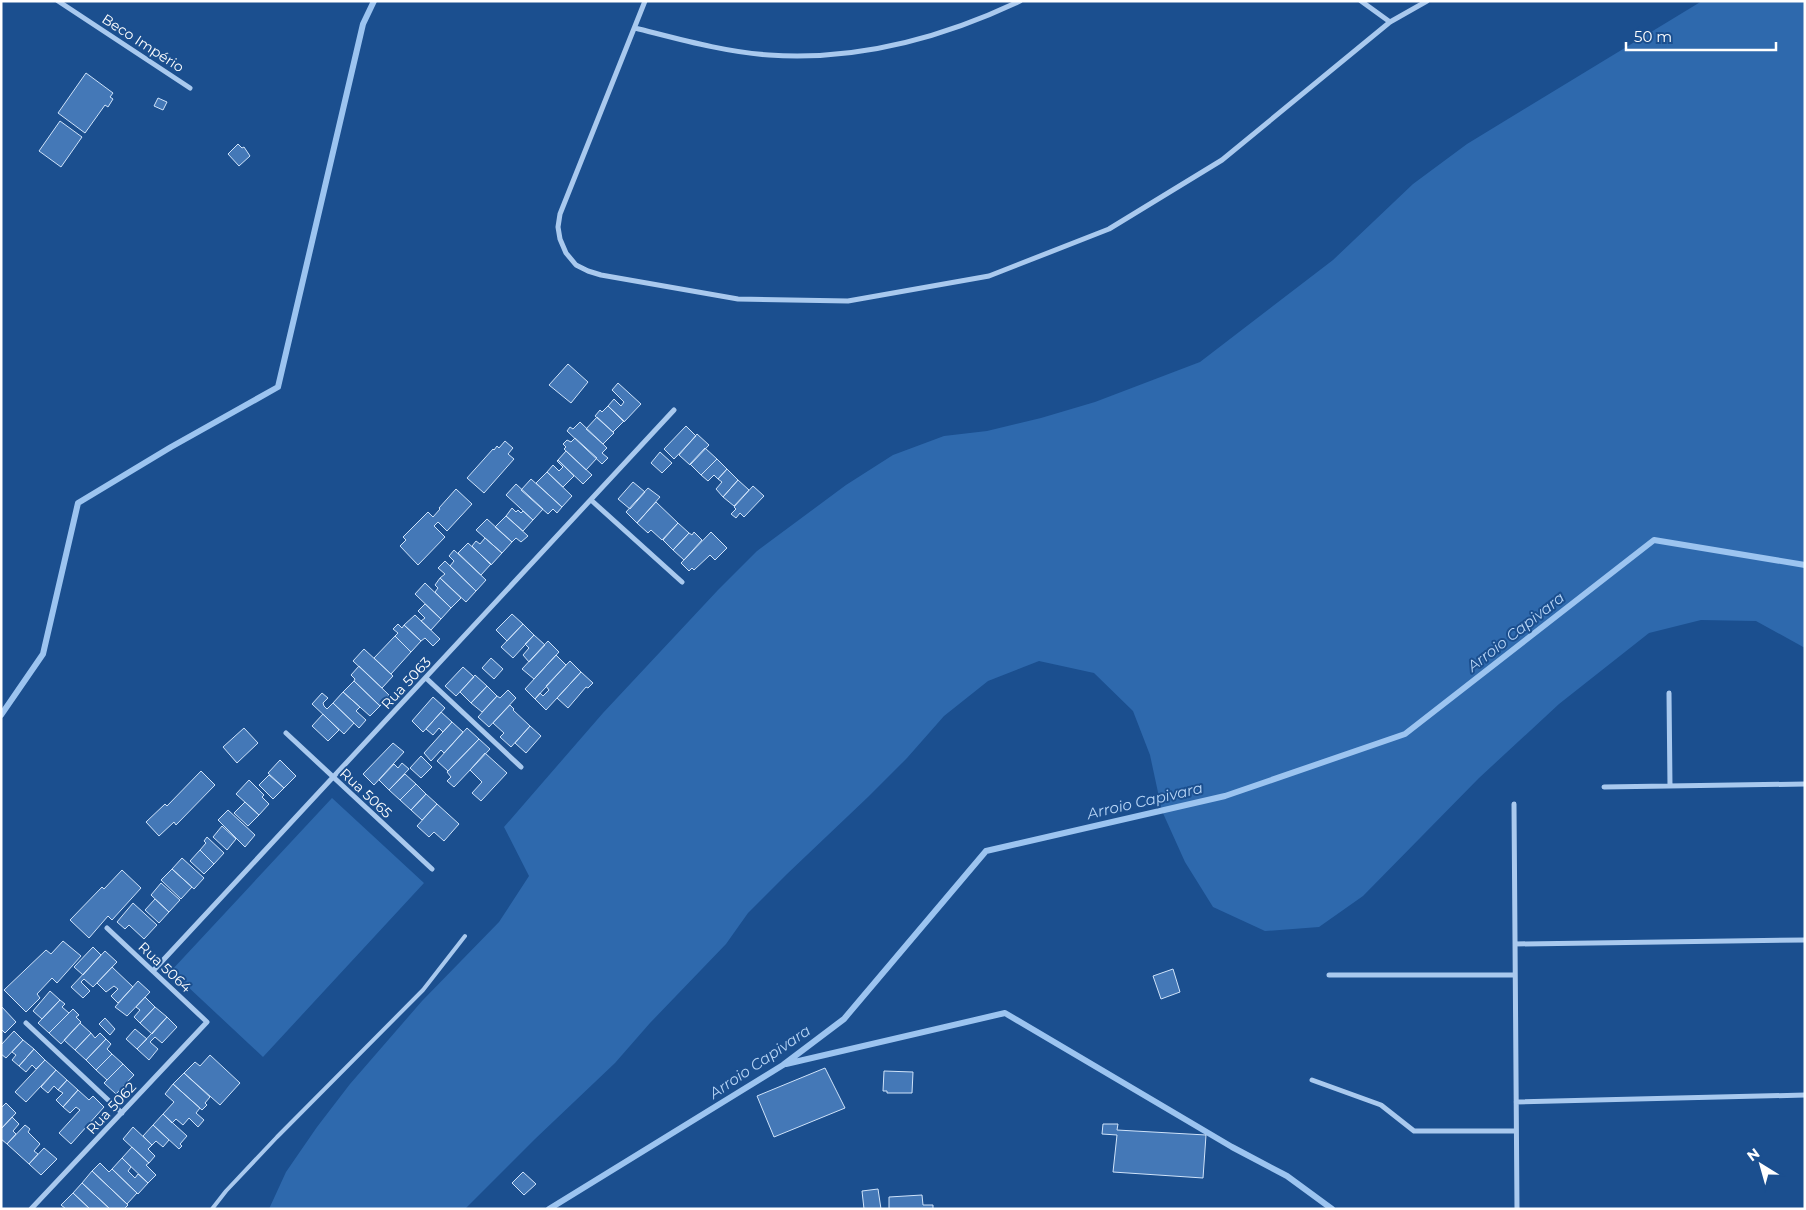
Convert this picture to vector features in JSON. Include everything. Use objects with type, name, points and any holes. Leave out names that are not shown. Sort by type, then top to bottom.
[{"type":"street","points":[[645,1],[560,214],[558,227],[560,240],[566,253],[576,264],[601,275],[738,299],[848,301],[989,276],[1109,229],[1222,160],[1390,22],[1427,1]]},
{"type":"street","points":[[635,28],[722,48],[768,55],[812,56],[904,43],[957,28],[1020,1]]},
{"type":"street","points":[[1361,1],[1390,22]]},
{"type":"street","name":"Beco Império","points":[[62,2],[190,88]]},
{"type":"street","name":"Rua 5063","points":[[153,971],[674,410]]},
{"type":"street","points":[[591,500],[682,582]]},
{"type":"street","points":[[426,678],[521,767]]},
{"type":"street","points":[[1670,693],[1670,786]]},
{"type":"street","name":"Rua 5065","points":[[286,733],[432,869]]},
{"type":"street","points":[[1604,787],[1805,784]]},
{"type":"street","points":[[1514,804],[1517,1209]]},
{"type":"street","name":"Rua 5064","points":[[107,928],[207,1022]]},
{"type":"street","points":[[1515,944],[1805,940]]},
{"type":"street","points":[[1329,975],[1515,975]]},
{"type":"street","name":"Rua 5062","points":[[32,1209],[207,1022]]},
{"type":"street","points":[[26,1024],[122,1113]]},
{"type":"street","points":[[1312,1080],[1381,1106],[1414,1131],[1516,1131]]},
{"type":"street","points":[[1516,1102],[1805,1096]]},
{"type":"lane","points":[[212,1209],[226,1191],[270,1144],[423,990],[465,936]]},
{"type":"shaded area","points":[[1702,1],[1805,1],[1805,648],[1756,621],[1701,620],[1649,633],[1559,704],[1479,778],[1363,896],[1319,927],[1265,931],[1213,907],[1185,862],[1162,811],[1150,755],[1133,711],[1094,673],[1039,661],[988,681],[944,716],[907,758],[748,913],[726,944],[650,1023],[615,1063],[465,1209],[269,1209],[286,1172],[350,1084],[422,1001],[499,922],[529,876],[504,827],[603,713],[757,551],[846,485],[893,455],[944,436],[987,431],[1095,402],[1200,362],[1333,260],[1413,184],[1467,144]]},
{"type":"shaded area","points":[[332,798],[424,883],[263,1057],[171,971]]},
{"type":"building","points":[[86,73],[113,93],[110,97],[113,99],[108,107],[105,105],[85,133],[58,113]]},
{"type":"building","points":[[158,98],[167,102],[163,110],[154,106]]},
{"type":"building","points":[[60,121],[82,137],[61,167],[39,151]]},
{"type":"building","points":[[238,144],[242,148],[244,147],[250,156],[239,166],[228,154]]},
{"type":"building","points":[[568,364],[588,382],[571,403],[549,385]]},
{"type":"building","points":[[618,383],[641,404],[624,422],[608,406],[614,399],[621,406],[624,402],[612,390]]},
{"type":"building","points":[[608,406],[624,421],[613,432],[595,416],[600,410],[602,412]]},
{"type":"building","points":[[597,417],[614,433],[603,444],[586,429]]},
{"type":"building","points":[[580,422],[607,448],[602,453],[608,458],[602,464],[567,431],[570,427],[573,429]]},
{"type":"building","points":[[686,426],[696,436],[674,459],[664,449]]},
{"type":"building","points":[[697,434],[709,445],[690,465],[679,455]]},
{"type":"building","points":[[575,438],[597,458],[586,470],[564,449],[566,447],[563,444],[567,440],[571,442]]},
{"type":"building","points":[[505,441],[513,448],[508,454],[514,459],[484,493],[467,478],[493,449],[497,446],[499,448]]},
{"type":"building","points":[[705,448],[717,459],[701,475],[690,464]]},
{"type":"building","points":[[566,451],[592,475],[583,484],[558,460]]},
{"type":"building","points":[[660,452],[672,463],[662,473],[651,463]]},
{"type":"building","points":[[717,459],[727,469],[718,479],[714,475],[708,481],[701,475]]},
{"type":"building","points":[[558,460],[574,476],[563,487],[547,472],[553,465],[559,471],[563,467]]},
{"type":"building","points":[[727,469],[738,480],[723,497],[716,489],[722,482],[718,479]]},
{"type":"building","points":[[547,472],[572,496],[562,507],[536,483]]},
{"type":"building","points":[[531,479],[562,507],[557,513],[553,509],[548,514],[521,490]]},
{"type":"building","points":[[738,480],[749,490],[734,506],[723,497]]},
{"type":"building","points":[[633,482],[645,492],[630,509],[618,499]]},
{"type":"building","points":[[516,484],[543,509],[533,520],[506,495]]},
{"type":"building","points":[[753,486],[764,496],[744,517],[740,513],[736,518],[731,514],[736,509],[734,507]]},
{"type":"building","points":[[648,488],[660,497],[637,523],[626,512]]},
{"type":"building","points":[[456,489],[472,504],[447,531],[438,522],[434,526],[445,537],[418,565],[400,546],[406,540],[403,537],[428,512],[433,517]]},
{"type":"building","points":[[656,502],[678,523],[662,540],[651,530],[648,533],[637,523]]},
{"type":"building","points":[[512,508],[516,512],[518,510],[521,513],[523,511],[533,520],[523,531],[506,516]]},
{"type":"building","points":[[506,516],[528,536],[521,542],[516,538],[512,542],[495,527]]},
{"type":"building","points":[[487,519],[512,542],[502,553],[476,530]]},
{"type":"building","points":[[678,523],[689,533],[673,550],[663,540]]},
{"type":"building","points":[[694,532],[702,540],[684,560],[673,550],[689,533],[692,535]]},
{"type":"building","points":[[711,532],[727,548],[715,560],[710,555],[694,570],[692,568],[689,571],[681,563]]},
{"type":"building","points":[[485,538],[502,553],[491,565],[472,546],[476,541],[480,544]]},
{"type":"building","points":[[468,543],[491,564],[481,575],[458,553]]},
{"type":"building","points":[[454,550],[486,580],[476,591],[450,566],[454,561],[449,556]]},
{"type":"building","points":[[445,561],[476,591],[466,602],[440,578],[445,574],[438,568]]},
{"type":"building","points":[[440,578],[461,598],[451,608],[435,592],[438,588],[435,585]]},
{"type":"building","points":[[425,583],[451,608],[441,619],[415,594]]},
{"type":"building","points":[[425,604],[441,619],[431,630],[421,621],[425,618],[418,611]]},
{"type":"building","points":[[512,614],[523,624],[507,641],[496,630]]},
{"type":"building","points":[[415,615],[440,639],[433,646],[425,638],[421,641],[404,625]]},
{"type":"building","points":[[398,624],[402,628],[404,625],[421,641],[411,652],[395,636],[398,633],[393,629]]},
{"type":"building","points":[[523,624],[534,635],[513,658],[501,647]]},
{"type":"building","points":[[534,635],[545,645],[529,662],[523,655],[529,648],[525,644]]},
{"type":"building","points":[[395,636],[411,652],[391,674],[374,658]]},
{"type":"building","points":[[548,641],[559,652],[534,679],[522,669]]},
{"type":"building","points":[[364,649],[393,676],[382,688],[353,661]]},
{"type":"building","points":[[556,655],[566,665],[535,699],[525,689]]},
{"type":"building","points":[[491,658],[503,669],[494,679],[482,668]]},
{"type":"building","points":[[570,661],[581,672],[546,710],[535,699],[540,693],[543,696],[549,690],[546,686]]},
{"type":"building","points":[[359,666],[389,695],[380,706],[354,681],[355,679],[351,675]]},
{"type":"building","points":[[463,667],[474,677],[456,696],[445,686]]},
{"type":"building","points":[[581,672],[593,683],[588,688],[586,687],[568,708],[557,698]]},
{"type":"building","points":[[475,675],[487,686],[471,703],[460,692]]},
{"type":"building","points":[[354,681],[380,706],[370,716],[343,692]]},
{"type":"building","points":[[487,686],[497,696],[482,712],[471,703]]},
{"type":"building","points":[[508,690],[516,698],[489,727],[478,717],[497,696],[500,698]]},
{"type":"building","points":[[343,692],[360,707],[356,711],[366,720],[359,728],[333,703]]},
{"type":"building","points":[[322,693],[328,698],[323,703],[327,709],[333,703],[354,723],[344,734],[312,704]]},
{"type":"building","points":[[433,697],[445,708],[423,732],[412,721]]},
{"type":"building","points":[[510,705],[530,726],[511,747],[500,737],[504,733],[493,723]]},
{"type":"building","points":[[441,712],[452,722],[443,732],[439,728],[433,735],[426,729]]},
{"type":"building","points":[[323,714],[339,730],[328,741],[312,726]]},
{"type":"building","points":[[452,722],[463,732],[444,753],[441,750],[431,761],[424,753]]},
{"type":"building","points":[[530,726],[541,736],[526,753],[515,743]]},
{"type":"building","points":[[244,728],[258,743],[237,763],[223,747]]},
{"type":"building","points":[[467,728],[479,739],[448,771],[437,761]]},
{"type":"building","points":[[479,739],[490,749],[454,787],[447,781],[451,777],[447,772]]},
{"type":"building","points":[[393,743],[404,752],[374,785],[363,774]]},
{"type":"building","points":[[485,753],[507,773],[481,801],[472,793],[482,782],[470,770]]},
{"type":"building","points":[[421,756],[432,767],[421,778],[410,768]]},
{"type":"building","points":[[280,760],[296,776],[284,788],[268,773]]},
{"type":"building","points":[[402,763],[409,769],[389,790],[379,780],[394,764],[398,768]]},
{"type":"building","points":[[201,771],[215,785],[176,825],[174,822],[159,836],[146,822],[165,804],[167,806]]},
{"type":"building","points":[[405,774],[416,784],[400,800],[389,790]]},
{"type":"building","points":[[269,775],[284,788],[273,799],[259,785]]},
{"type":"building","points":[[249,780],[264,795],[262,797],[269,804],[259,815],[236,794]]},
{"type":"building","points":[[416,784],[426,794],[411,810],[400,800]]},
{"type":"building","points":[[426,794],[437,804],[422,820],[411,810]]},
{"type":"building","points":[[245,802],[259,815],[248,826],[234,813]]},
{"type":"building","points":[[437,804],[459,824],[444,841],[434,832],[429,837],[417,826]]},
{"type":"building","points":[[228,810],[255,835],[245,847],[218,820]]},
{"type":"building","points":[[222,826],[236,839],[227,850],[213,837]]},
{"type":"building","points":[[207,837],[224,853],[214,864],[200,850],[206,843],[204,841]]},
{"type":"building","points":[[200,850],[214,864],[204,874],[190,861]]},
{"type":"building","points":[[182,858],[204,878],[194,889],[172,869]]},
{"type":"building","points":[[172,869],[192,887],[181,899],[161,880]]},
{"type":"building","points":[[122,870],[141,888],[112,920],[108,916],[89,938],[70,920],[102,887],[104,889]]},
{"type":"building","points":[[161,883],[180,900],[169,912],[151,895]]},
{"type":"building","points":[[155,899],[169,912],[159,923],[145,910]]},
{"type":"building","points":[[133,903],[157,925],[144,939],[129,925],[125,929],[117,922]]},
{"type":"building","points":[[63,941],[81,956],[57,983],[52,978],[37,994],[40,998],[26,1012],[4,990],[46,950],[51,954]]},
{"type":"building","points":[[93,947],[101,955],[83,975],[74,967]]},
{"type":"building","points":[[105,951],[117,962],[93,987],[84,979],[81,982],[90,991],[83,998],[71,987]]},
{"type":"building","points":[[112,967],[133,987],[118,1003],[111,996],[118,989],[114,986],[106,992],[97,983]]},
{"type":"building","points":[[1173,969],[1180,992],[1161,999],[1153,976]]},
{"type":"building","points":[[138,981],[150,992],[127,1016],[115,1007]]},
{"type":"building","points":[[50,991],[60,1000],[42,1019],[33,1011]]},
{"type":"building","points":[[145,997],[155,1007],[140,1023],[134,1017],[140,1010],[136,1007]]},
{"type":"building","points":[[60,1000],[65,1004],[62,1007],[69,1013],[49,1033],[38,1023]]},
{"type":"building","points":[[1,1006],[16,1022],[5,1033],[1,1029]]},
{"type":"building","points":[[155,1007],[167,1017],[152,1034],[140,1023]]},
{"type":"building","points":[[73,1009],[79,1015],[76,1017],[81,1022],[61,1044],[49,1033]]},
{"type":"building","points":[[167,1017],[177,1027],[162,1043],[155,1037],[150,1042],[158,1049],[149,1060],[137,1049]]},
{"type":"building","points":[[105,1018],[115,1029],[110,1035],[99,1024]]},
{"type":"building","points":[[80,1023],[91,1033],[75,1050],[64,1040]]},
{"type":"building","points":[[135,1029],[147,1039],[137,1049],[126,1039]]},
{"type":"building","points":[[14,1031],[23,1040],[6,1058],[1,1054],[1,1045]]},
{"type":"building","points":[[91,1033],[95,1038],[100,1033],[106,1039],[86,1060],[75,1050]]},
{"type":"building","points":[[106,1039],[111,1044],[107,1049],[112,1054],[96,1070],[86,1060]]},
{"type":"building","points":[[23,1040],[34,1049],[19,1066],[12,1060],[16,1055],[12,1052]]},
{"type":"building","points":[[34,1049],[45,1060],[36,1069],[32,1065],[26,1072],[19,1066]]},
{"type":"building","points":[[112,1054],[123,1064],[107,1080],[96,1070]]},
{"type":"building","points":[[210,1055],[240,1083],[220,1105],[184,1073],[195,1062],[200,1066]]},
{"type":"building","points":[[45,1060],[56,1070],[26,1102],[15,1092]]},
{"type":"building","points":[[123,1064],[134,1075],[116,1094],[104,1083]]},
{"type":"building","points":[[825,1068],[845,1108],[774,1137],[757,1096]]},
{"type":"building","points":[[56,1070],[67,1080],[58,1090],[54,1086],[48,1093],[41,1087]]},
{"type":"building","points":[[884,1071],[913,1072],[912,1093],[887,1093],[887,1091],[883,1091]]},
{"type":"building","points":[[184,1073],[210,1097],[205,1103],[207,1105],[202,1110],[173,1084]]},
{"type":"building","points":[[67,1080],[78,1090],[63,1107],[56,1100],[63,1093],[58,1090]]},
{"type":"building","points":[[173,1084],[200,1108],[196,1113],[204,1120],[198,1127],[189,1118],[183,1125],[176,1119],[172,1123],[163,1114],[174,1102],[165,1094]]},
{"type":"building","points":[[78,1090],[89,1100],[93,1096],[104,1107],[71,1144],[59,1133],[80,1110],[76,1107],[70,1113],[63,1107]]},
{"type":"building","points":[[6,1103],[16,1113],[1,1129],[1,1108]]},
{"type":"building","points":[[163,1114],[187,1136],[180,1144],[182,1146],[179,1149],[153,1125]]},
{"type":"building","points":[[12,1117],[19,1124],[13,1131],[16,1134],[7,1144],[1,1139],[1,1129]]},
{"type":"building","points":[[1103,1124],[1118,1124],[1117,1130],[1206,1135],[1203,1178],[1113,1172],[1117,1135],[1102,1134]]},
{"type":"building","points":[[25,1125],[30,1129],[28,1132],[40,1144],[34,1151],[38,1154],[29,1164],[7,1144]]},
{"type":"building","points":[[153,1125],[169,1140],[163,1147],[156,1141],[152,1145],[143,1136]]},
{"type":"building","points":[[133,1127],[152,1145],[148,1149],[155,1156],[149,1163],[123,1139]]},
{"type":"building","points":[[132,1147],[149,1163],[146,1165],[156,1175],[148,1183],[122,1158]]},
{"type":"building","points":[[44,1148],[57,1159],[41,1175],[29,1164]]},
{"type":"building","points":[[122,1158],[131,1167],[128,1171],[135,1178],[138,1174],[148,1183],[138,1194],[112,1169]]},
{"type":"building","points":[[100,1163],[109,1172],[112,1169],[137,1193],[127,1204],[92,1171]]},
{"type":"building","points":[[92,1171],[128,1205],[124,1209],[110,1209],[82,1183]]},
{"type":"building","points":[[523,1172],[536,1184],[524,1195],[512,1183]]},
{"type":"building","points":[[82,1183],[110,1209],[90,1209],[73,1193]]},
{"type":"building","points":[[878,1189],[881,1209],[864,1209],[862,1191]]},
{"type":"building","points":[[73,1193],[90,1209],[66,1209],[61,1205]]},
{"type":"building","points":[[922,1195],[923,1205],[933,1205],[933,1209],[889,1209],[889,1197]]},
{"type":"waterway","points":[[1,715],[43,654],[78,503],[171,447],[278,387],[363,24],[374,1]]},
{"type":"waterway","name":"Arroio Capivara","points":[[549,1209],[783,1065],[844,1019],[986,851],[1225,796],[1405,734],[1654,540],[1805,565]]},
{"type":"waterway","points":[[786,1064],[1005,1013],[1232,1147],[1287,1176],[1332,1209]]}]
